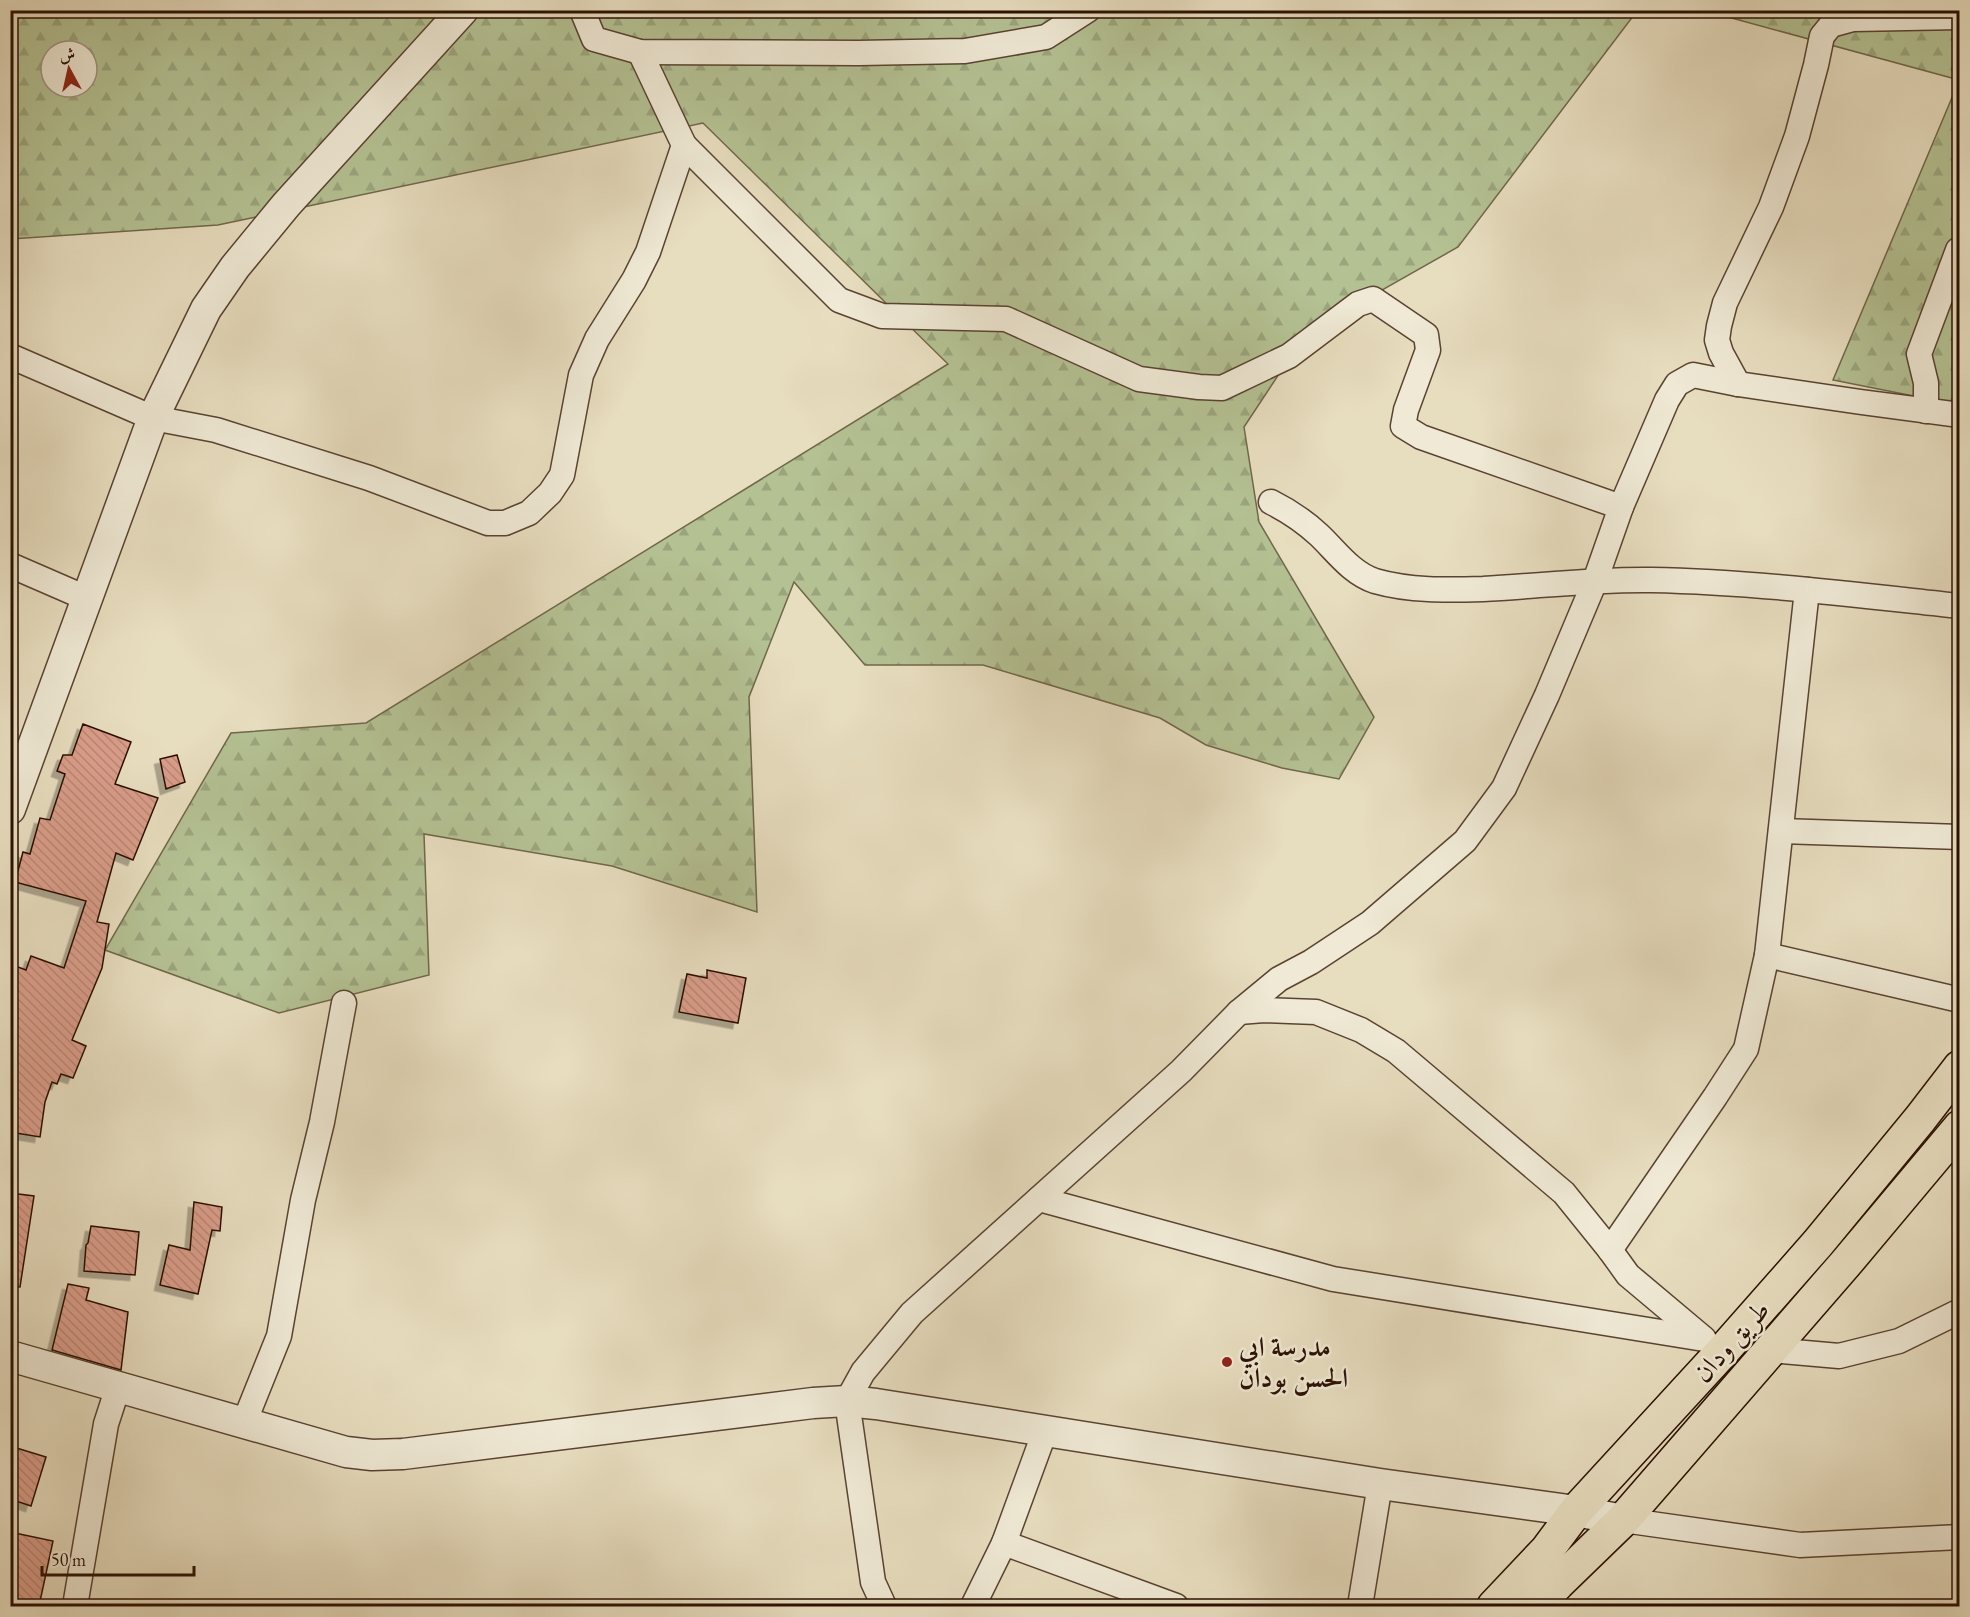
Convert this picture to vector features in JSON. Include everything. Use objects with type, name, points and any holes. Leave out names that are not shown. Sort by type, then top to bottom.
[{"type":"main road","name":"طريق ودان","points":[[1494,1606],[1547,1550],[1576,1511],[1713,1345],[1818,1243],[1920,1119],[1959,1067]]},
{"type":"main road","name":"طريق ودان","points":[[1536,1606],[1623,1520],[1846,1263],[1959,1126]]},
{"type":"street","points":[[10,808],[153,418],[206,309],[235,267],[286,205],[463,10]]},
{"type":"street","points":[[582,10],[594,39],[640,52],[859,53],[965,51],[1046,37],[1088,10]]},
{"type":"street","points":[[1738,384],[1721,353],[1717,340],[1719,326],[1725,303],[1772,207],[1797,136],[1816,65],[1821,36],[1831,25],[1853,19],[1959,17]]},
{"type":"street","points":[[640,52],[684,145],[839,300],[882,316],[1006,319],[1139,379],[1221,388],[1289,356],[1358,304],[1373,299],[1426,335],[1428,350],[1406,410],[1403,426],[1421,437],[1621,507]]},
{"type":"street","points":[[10,356],[153,418],[216,430],[369,478],[488,523],[505,523],[529,513],[550,493],[562,475],[581,375],[597,339],[634,280],[648,252],[684,145]]},
{"type":"street","points":[[1926,411],[1926,383],[1919,354],[1958,250]]},
{"type":"street","points":[[884,1606],[873,1582],[847,1401],[863,1372],[912,1313],[1181,1071],[1239,1012],[1279,979],[1311,962],[1370,923],[1465,841],[1504,788],[1595,581],[1621,507],[1667,400],[1677,384],[1693,375],[1738,384],[1959,415]]},
{"type":"street","points":[[1271,502],[1293,513],[1320,536],[1344,562],[1372,580],[1401,587],[1442,591],[1595,581],[1650,580],[1770,585],[1959,606]]},
{"type":"street","points":[[10,566],[86,598]]},
{"type":"street","points":[[1610,1250],[1746,1049],[1767,955],[1807,590]]},
{"type":"street","points":[[1781,831],[1959,837]]},
{"type":"street","points":[[1767,955],[1959,1000]]},
{"type":"street","points":[[244,1423],[279,1336],[303,1200],[322,1122],[344,1003]]},
{"type":"street","points":[[1239,1012],[1264,1010],[1316,1012],[1361,1030],[1396,1051],[1564,1193],[1628,1275],[1713,1345]]},
{"type":"street","points":[[1039,1199],[1333,1279],[1713,1345]]},
{"type":"street","points":[[1771,1350],[1839,1356],[1899,1341],[1959,1311]]},
{"type":"street","points":[[10,1356],[346,1452],[403,1454],[813,1403],[847,1401],[1380,1484],[1800,1545],[1959,1538]]},
{"type":"street","points":[[75,1606],[106,1424],[118,1387]]},
{"type":"street","points":[[973,1606],[1004,1543],[1045,1431]]},
{"type":"street","points":[[1360,1606],[1380,1484]]},
{"type":"street","points":[[1004,1543],[1175,1606]]},
{"type":"green space","points":[[11,11],[1637,11],[1458,247],[1306,333],[1244,427],[1259,522],[1374,717],[1339,779],[1282,768],[1206,745],[1160,718],[983,665],[865,665],[794,582],[749,697],[757,912],[612,866],[424,834],[429,975],[279,1013],[105,950],[231,733],[366,723],[948,364],[703,123],[218,225],[11,239]]},
{"type":"green space","points":[[1706,11],[1959,11],[1959,80]]},
{"type":"green space","points":[[1959,81],[1959,405],[1833,380]]},
{"type":"building","points":[[83,724],[131,742],[115,784],[158,798],[133,860],[116,853],[97,922],[109,924],[102,968],[72,1040],[86,1046],[73,1078],[61,1074],[57,1084],[52,1082],[45,1102],[40,1137],[10,1132],[10,964],[26,970],[31,956],[64,968],[86,901],[15,882],[23,852],[30,854],[40,818],[50,820],[65,774],[57,771],[63,755],[72,755]]},
{"type":"building","points":[[177,755],[185,782],[166,789],[160,759]]},
{"type":"building","points":[[707,970],[746,978],[738,1023],[679,1012],[687,974],[707,978]]},
{"type":"building","points":[[10,1193],[34,1196],[20,1287],[10,1286]]},
{"type":"building","points":[[194,1202],[222,1207],[220,1231],[212,1230],[198,1294],[160,1285],[169,1245],[190,1250]]},
{"type":"building","points":[[91,1226],[139,1232],[135,1275],[84,1271],[86,1245]]},
{"type":"building","points":[[68,1284],[89,1288],[86,1300],[128,1312],[121,1370],[52,1350]]},
{"type":"building","points":[[10,1446],[46,1457],[31,1506],[10,1499]]},
{"type":"building","points":[[10,1532],[53,1541],[39,1606],[10,1606]]},
{"type":"place","name":"مدرسة ابي الحسن بودان","points":[[1227,1362]]}]
